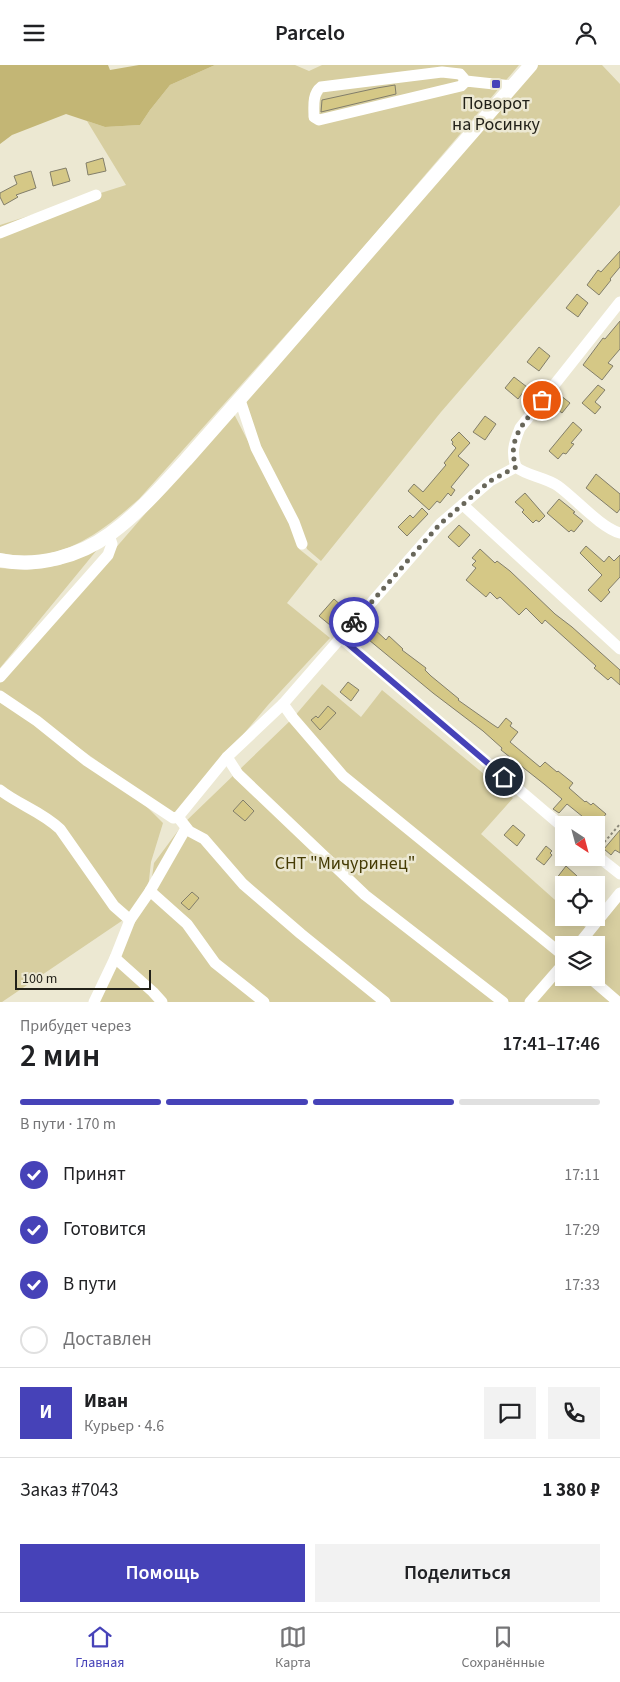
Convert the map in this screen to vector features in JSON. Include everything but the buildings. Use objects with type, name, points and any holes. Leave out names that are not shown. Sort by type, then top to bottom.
[{"type":"main road","points":[[0,560],[26,563],[51,561],[90,546],[109,535],[155,493],[240,400],[531,65]]},
{"type":"street","points":[[466,81],[461,86],[337,116],[319,120],[314,117],[315,95],[321,87],[442,72],[460,74],[466,81],[512,86]]},
{"type":"street","points":[[0,233],[96,195]]},
{"type":"street","points":[[620,302],[520,428],[513,446],[513,457],[516,467],[522,472],[541,477],[558,486],[606,525],[620,533]]},
{"type":"street","points":[[240,400],[256,448],[294,522],[302,544]]},
{"type":"street","points":[[0,697],[37,721],[87,761],[172,818],[178,817],[226,757],[283,704],[440,524],[490,481],[516,467]]},
{"type":"street","points":[[463,505],[620,649]]},
{"type":"street","points":[[0,677],[108,555],[112,544],[109,535]]},
{"type":"street","points":[[340,637],[555,820]]},
{"type":"street","points":[[283,704],[343,776],[555,949]]},
{"type":"street","points":[[226,757],[238,773],[365,895],[502,1002]]},
{"type":"street","points":[[0,790],[48,818],[60,829],[114,906],[130,920]]},
{"type":"street","points":[[178,817],[189,831],[204,839],[243,884],[301,934],[386,1002]]},
{"type":"street","points":[[94,1002],[115,958],[130,920],[150,891],[186,828]]},
{"type":"street","points":[[605,862],[620,874]]},
{"type":"street","points":[[150,891],[187,924],[215,963],[264,1002]]},
{"type":"street","points":[[585,936],[620,893]]},
{"type":"street","points":[[115,958],[162,1002]]},
{"type":"street","points":[[530,1002],[555,973]]},
{"type":"street","points":[[599,986],[618,1002]]},
{"type":"path","points":[[605,843],[620,824]]},
{"type":"green space","points":[[215,65],[295,65],[309,71],[322,65],[519,65],[344,270],[139,499],[92,536],[59,551],[41,555],[21,556],[0,553],[0,225],[126,185],[87,121],[105,127],[140,125],[170,85]]},
{"type":"green space","points":[[536,65],[602,65],[620,84],[620,205],[441,412],[321,561],[307,549],[240,408]]},
{"type":"green space","points":[[233,412],[291,525],[299,549],[318,564],[287,603],[330,638],[268,705],[177,813],[172,814],[0,692],[0,682]]},
{"type":"green space","points":[[101,545],[0,668],[0,568],[27,570],[60,565]]},
{"type":"green space","name":"СНТ \"Мичуринец\"","points":[[322,684],[361,717],[382,690],[513,798],[481,834],[555,900],[555,926],[584,926],[593,934],[600,926],[605,926],[605,920],[620,902],[620,1002],[94,1002],[150,891],[154,863],[183,824],[293,718]]},
{"type":"green space","points":[[0,700],[140,800],[163,823],[151,862],[148,889],[129,916],[2,1002],[0,1002]]},
{"type":"shaded area","points":[[0,65],[108,65],[110,70],[139,65],[215,65],[170,85],[140,125],[105,127],[66,114],[12,135],[0,144]]},
{"type":"way so far","points":[[354,622],[440,524],[490,481],[516,467],[513,457],[513,446],[520,428],[542,400]]},
{"type":"place","name":"Поворот на Росинку","points":[[496,84]]},
{"type":"route","points":[[354,622],[340,637],[504,777]]}]
